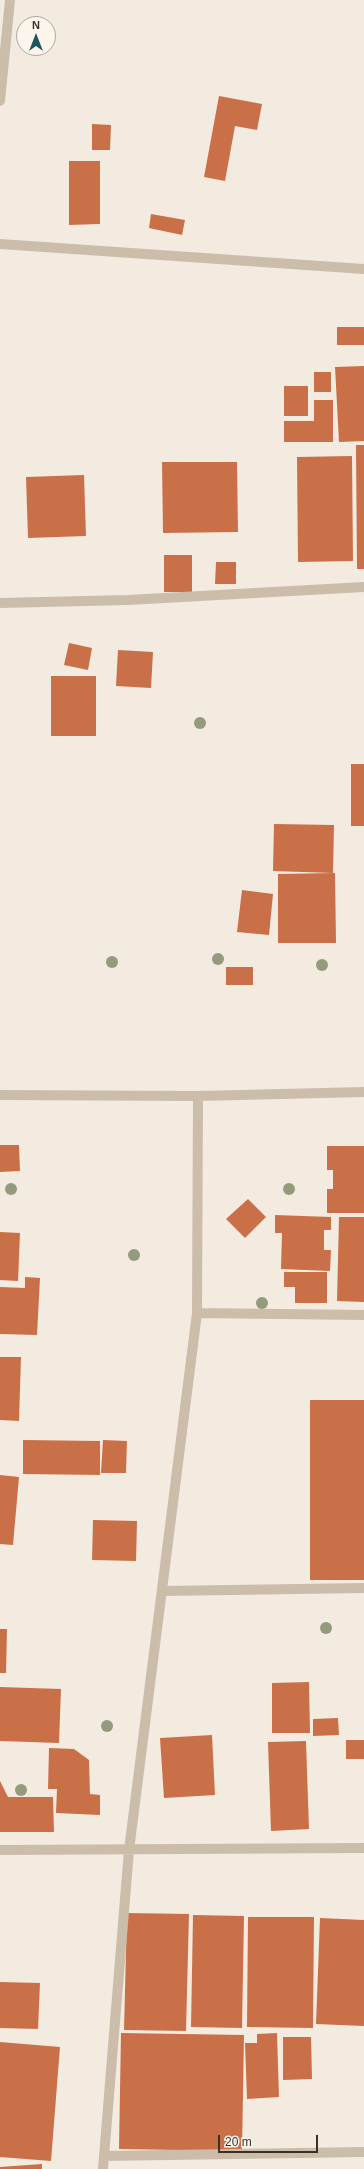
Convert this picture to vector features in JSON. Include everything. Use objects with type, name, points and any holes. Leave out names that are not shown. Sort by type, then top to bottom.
[{"type":"street","points":[[0,101],[10,0]]},
{"type":"street","points":[[0,244],[364,269]]},
{"type":"street","points":[[0,603],[128,600],[364,587]]},
{"type":"street","points":[[0,1095],[198,1096],[364,1092]]},
{"type":"street","points":[[103,2169],[129,1850],[197,1313],[198,1096]]},
{"type":"street","points":[[197,1313],[364,1315]]},
{"type":"street","points":[[163,1591],[364,1588]]},
{"type":"street","points":[[0,1850],[364,1848]]},
{"type":"street","points":[[104,2156],[364,2152]]},
{"type":"building","points":[[219,96],[262,104],[257,130],[235,126],[225,181],[204,177]]},
{"type":"building","points":[[92,124],[111,125],[110,150],[92,150]]},
{"type":"building","points":[[69,161],[100,161],[100,224],[69,225]]},
{"type":"building","points":[[151,214],[185,220],[182,235],[149,228]]},
{"type":"building","points":[[337,327],[364,327],[364,345],[337,345]]},
{"type":"building","points":[[364,366],[364,441],[339,442],[335,367]]},
{"type":"building","points":[[314,372],[331,372],[331,392],[314,392]]},
{"type":"building","points":[[284,386],[308,386],[308,416],[284,416]]},
{"type":"building","points":[[314,400],[333,400],[333,442],[284,442],[284,421],[314,421]]},
{"type":"building","points":[[356,445],[364,445],[364,569],[357,569]]},
{"type":"building","points":[[352,456],[353,561],[298,562],[297,457]]},
{"type":"building","points":[[162,462],[237,462],[238,532],[163,533]]},
{"type":"building","points":[[84,475],[86,536],[28,538],[26,477]]},
{"type":"building","points":[[164,555],[192,555],[192,592],[164,592]]},
{"type":"building","points":[[216,562],[236,562],[236,584],[215,584]]},
{"type":"building","points":[[69,643],[92,648],[88,670],[64,665]]},
{"type":"building","points":[[118,650],[153,652],[151,688],[116,686]]},
{"type":"building","points":[[51,676],[96,676],[96,736],[51,736]]},
{"type":"building","points":[[351,764],[364,764],[364,826],[351,826]]},
{"type":"building","points":[[274,824],[334,825],[333,873],[273,871]]},
{"type":"building","points":[[335,873],[336,943],[278,943],[278,874]]},
{"type":"building","points":[[242,890],[273,894],[269,935],[237,932]]},
{"type":"building","points":[[226,967],[253,967],[253,985],[226,985]]},
{"type":"building","points":[[0,1145],[19,1145],[20,1171],[0,1172]]},
{"type":"building","points":[[327,1146],[364,1146],[364,1213],[327,1213],[327,1189],[333,1189],[333,1170],[327,1170]]},
{"type":"building","points":[[248,1199],[266,1217],[245,1238],[226,1219]]},
{"type":"building","points":[[275,1215],[331,1217],[331,1230],[324,1230],[324,1250],[331,1250],[330,1271],[281,1269],[282,1233],[275,1233]]},
{"type":"building","points":[[339,1217],[364,1217],[364,1302],[337,1301]]},
{"type":"building","points":[[0,1232],[20,1233],[18,1281],[0,1280]]},
{"type":"building","points":[[284,1272],[327,1272],[327,1303],[295,1303],[295,1287],[284,1287]]},
{"type":"building","points":[[25,1277],[40,1278],[37,1335],[0,1334],[0,1287],[25,1288]]},
{"type":"building","points":[[0,1357],[21,1357],[19,1421],[0,1420]]},
{"type":"building","points":[[310,1400],[364,1400],[364,1580],[310,1580]]},
{"type":"building","points":[[23,1440],[100,1441],[100,1475],[23,1474]]},
{"type":"building","points":[[103,1440],[127,1441],[126,1473],[101,1473]]},
{"type":"building","points":[[0,1475],[19,1477],[13,1545],[0,1544]]},
{"type":"building","points":[[93,1520],[137,1521],[136,1561],[92,1560]]},
{"type":"building","points":[[0,1629],[7,1629],[6,1673],[0,1673]]},
{"type":"building","points":[[309,1682],[310,1733],[272,1733],[272,1683]]},
{"type":"building","points":[[0,1687],[61,1689],[59,1743],[0,1741]]},
{"type":"building","points":[[338,1718],[339,1735],[313,1736],[313,1719]]},
{"type":"building","points":[[212,1735],[215,1795],[164,1798],[160,1738]]},
{"type":"building","points":[[346,1740],[364,1740],[364,1759],[346,1759]]},
{"type":"building","points":[[306,1741],[309,1829],[271,1831],[268,1742]]},
{"type":"building","points":[[49,1748],[74,1749],[89,1760],[90,1794],[100,1795],[100,1815],[56,1813],[57,1789],[48,1789]]},
{"type":"building","points":[[0,1781],[8,1797],[53,1797],[54,1832],[0,1832]]},
{"type":"building","points":[[127,1913],[189,1914],[186,2031],[124,2030]]},
{"type":"building","points":[[193,1915],[244,1916],[242,2028],[191,2027]]},
{"type":"building","points":[[248,1917],[314,1917],[313,2028],[247,2027]]},
{"type":"building","points":[[320,1918],[364,1920],[364,2026],[316,2024]]},
{"type":"building","points":[[0,1982],[40,1983],[38,2029],[0,2028]]},
{"type":"building","points":[[121,2033],[244,2035],[242,2151],[119,2149]]},
{"type":"building","points":[[277,2033],[279,2097],[247,2099],[245,2043],[257,2043],[257,2034]]},
{"type":"building","points":[[283,2037],[311,2037],[312,2079],[283,2080]]},
{"type":"building","points":[[0,2042],[60,2047],[51,2161],[0,2157]]},
{"type":"building","points":[[42,2164],[42,2169],[0,2169],[0,2167]]}]
